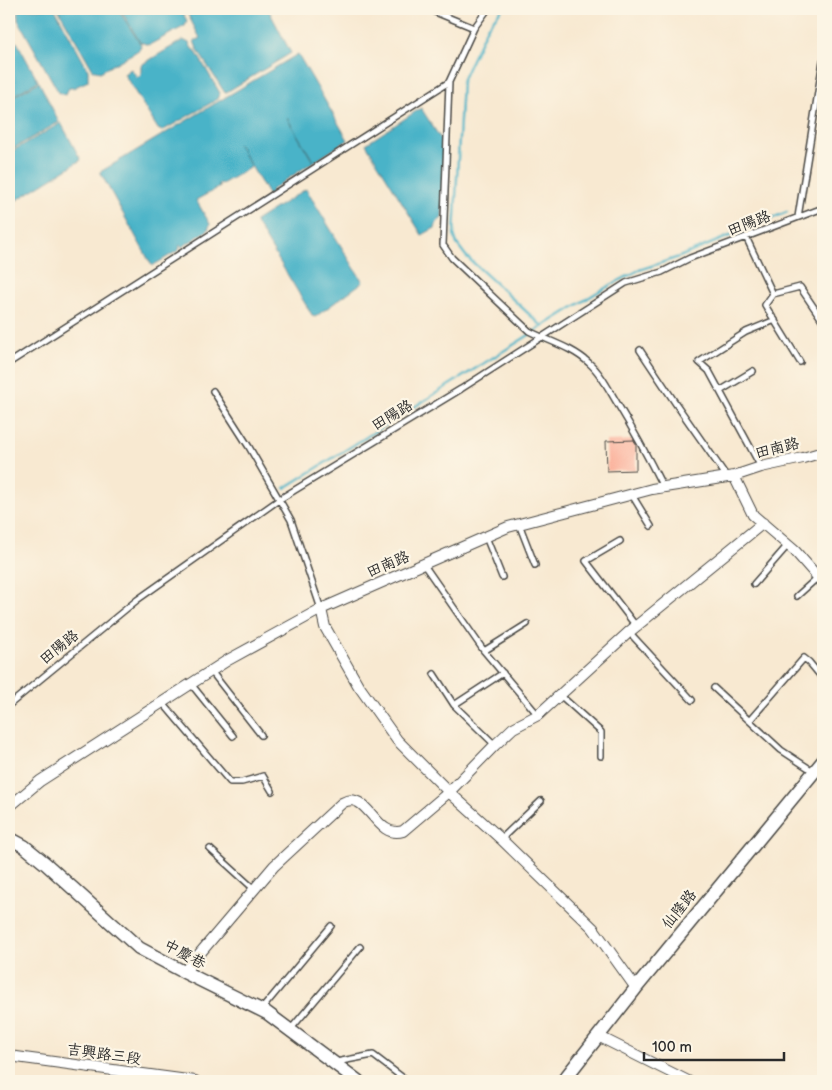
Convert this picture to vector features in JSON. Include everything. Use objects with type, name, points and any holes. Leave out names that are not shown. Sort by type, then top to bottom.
[{"type":"street","name":"田南路","points":[[9,807],[40,781],[211,670],[321,609],[424,564],[519,524],[631,494],[731,476],[823,452]]},
{"type":"street","points":[[731,476],[754,515],[788,545],[820,581]]},
{"type":"street","points":[[184,972],[274,866],[342,802],[348,799],[355,799],[384,828],[396,833],[403,831],[449,792],[513,728],[538,715],[633,629],[763,523]]},
{"type":"street","points":[[321,609],[325,627],[358,685],[397,740],[449,792],[501,839],[593,928],[636,988]]},
{"type":"street","name":"仙隆路","points":[[563,1081],[636,988],[823,761]]},
{"type":"street","name":"中慶巷","points":[[9,838],[24,846],[46,864],[139,948],[262,1010],[358,1081]]},
{"type":"street","points":[[598,1036],[688,1081]]},
{"type":"street","name":"吉興路三段","points":[[9,1056],[196,1081]]},
{"type":"lane","points":[[428,9],[474,28]]},
{"type":"lane","points":[[488,9],[474,28],[449,82],[443,245],[452,258],[529,330],[558,344],[589,363],[608,386],[663,487]]},
{"type":"lane","points":[[798,217],[823,60]]},
{"type":"lane","points":[[9,363],[449,82]]},
{"type":"lane","name":"田陽路","points":[[9,705],[137,600],[280,499],[461,389],[539,336],[626,283],[662,272],[690,258],[823,208]]},
{"type":"lane","points":[[746,237],[773,294]]},
{"type":"lane","points":[[800,362],[765,305],[773,294],[800,287],[823,321]]},
{"type":"lane","points":[[762,467],[709,371],[699,362],[746,332],[775,320]]},
{"type":"lane","points":[[640,350],[676,404],[731,476]]},
{"type":"lane","points":[[720,391],[753,371]]},
{"type":"lane","points":[[213,391],[291,520],[321,609]]},
{"type":"lane","points":[[631,494],[652,526]]},
{"type":"lane","points":[[519,524],[534,564]]},
{"type":"lane","points":[[486,537],[502,577]]},
{"type":"lane","points":[[620,541],[586,561],[633,629],[692,700]]},
{"type":"lane","points":[[754,584],[788,545]]},
{"type":"lane","points":[[424,564],[484,651],[538,715]]},
{"type":"lane","points":[[797,596],[820,581]]},
{"type":"lane","points":[[484,651],[527,624]]},
{"type":"lane","points":[[750,720],[799,661],[804,658],[823,679]]},
{"type":"lane","points":[[211,670],[261,735]]},
{"type":"lane","points":[[434,674],[454,705],[495,745]]},
{"type":"lane","points":[[454,705],[503,674]]},
{"type":"lane","points":[[190,684],[233,736]]},
{"type":"lane","points":[[714,688],[781,750],[813,772]]},
{"type":"lane","points":[[560,695],[601,732],[601,756]]},
{"type":"lane","points":[[162,702],[230,782],[242,782],[263,776],[272,791]]},
{"type":"lane","points":[[501,839],[541,801]]},
{"type":"lane","points":[[210,849],[254,889]]},
{"type":"lane","points":[[262,1010],[331,926]]},
{"type":"lane","points":[[290,1030],[360,947]]},
{"type":"lane","points":[[333,1062],[373,1055],[407,1081]]},
{"type":"water","points":[[21,9],[55,9],[88,70],[88,81],[69,88],[65,95],[59,93],[18,20],[18,13]]},
{"type":"water","points":[[58,9],[118,9],[141,45],[139,50],[100,72],[93,70]]},
{"type":"water","points":[[120,9],[181,9],[187,21],[185,26],[149,45],[140,42]]},
{"type":"water","points":[[185,9],[268,9],[291,53],[225,93],[198,51],[194,41],[200,38]]},
{"type":"water","points":[[183,40],[189,43],[192,49],[195,50],[220,93],[218,99],[162,131],[158,129],[124,74],[131,69],[137,77],[141,75],[141,65]]},
{"type":"water","points":[[17,42],[38,81],[9,98],[9,47]]},
{"type":"water","points":[[298,54],[348,140],[314,162],[287,118],[313,162],[271,190],[273,193],[269,196],[238,144],[251,167],[222,184],[220,183],[218,185],[220,187],[196,200],[210,224],[208,230],[182,247],[180,245],[179,250],[152,266],[100,172]]},
{"type":"water","points":[[39,82],[59,122],[9,151],[9,99]]},
{"type":"water","points":[[421,108],[446,147],[442,218],[437,222],[435,228],[422,235],[366,144]]},
{"type":"water","points":[[61,123],[81,160],[12,203],[9,197],[9,153]]},
{"type":"water","points":[[306,189],[363,282],[315,317],[255,221]]},
{"type":"building","points":[[634,440],[636,444],[636,470],[607,471],[606,441]]},
{"type":"waterway","points":[[502,9],[487,27],[462,81],[454,235],[457,244],[466,256],[542,326]]},
{"type":"waterway","points":[[285,488],[596,293],[639,270],[679,257],[787,212]]}]
